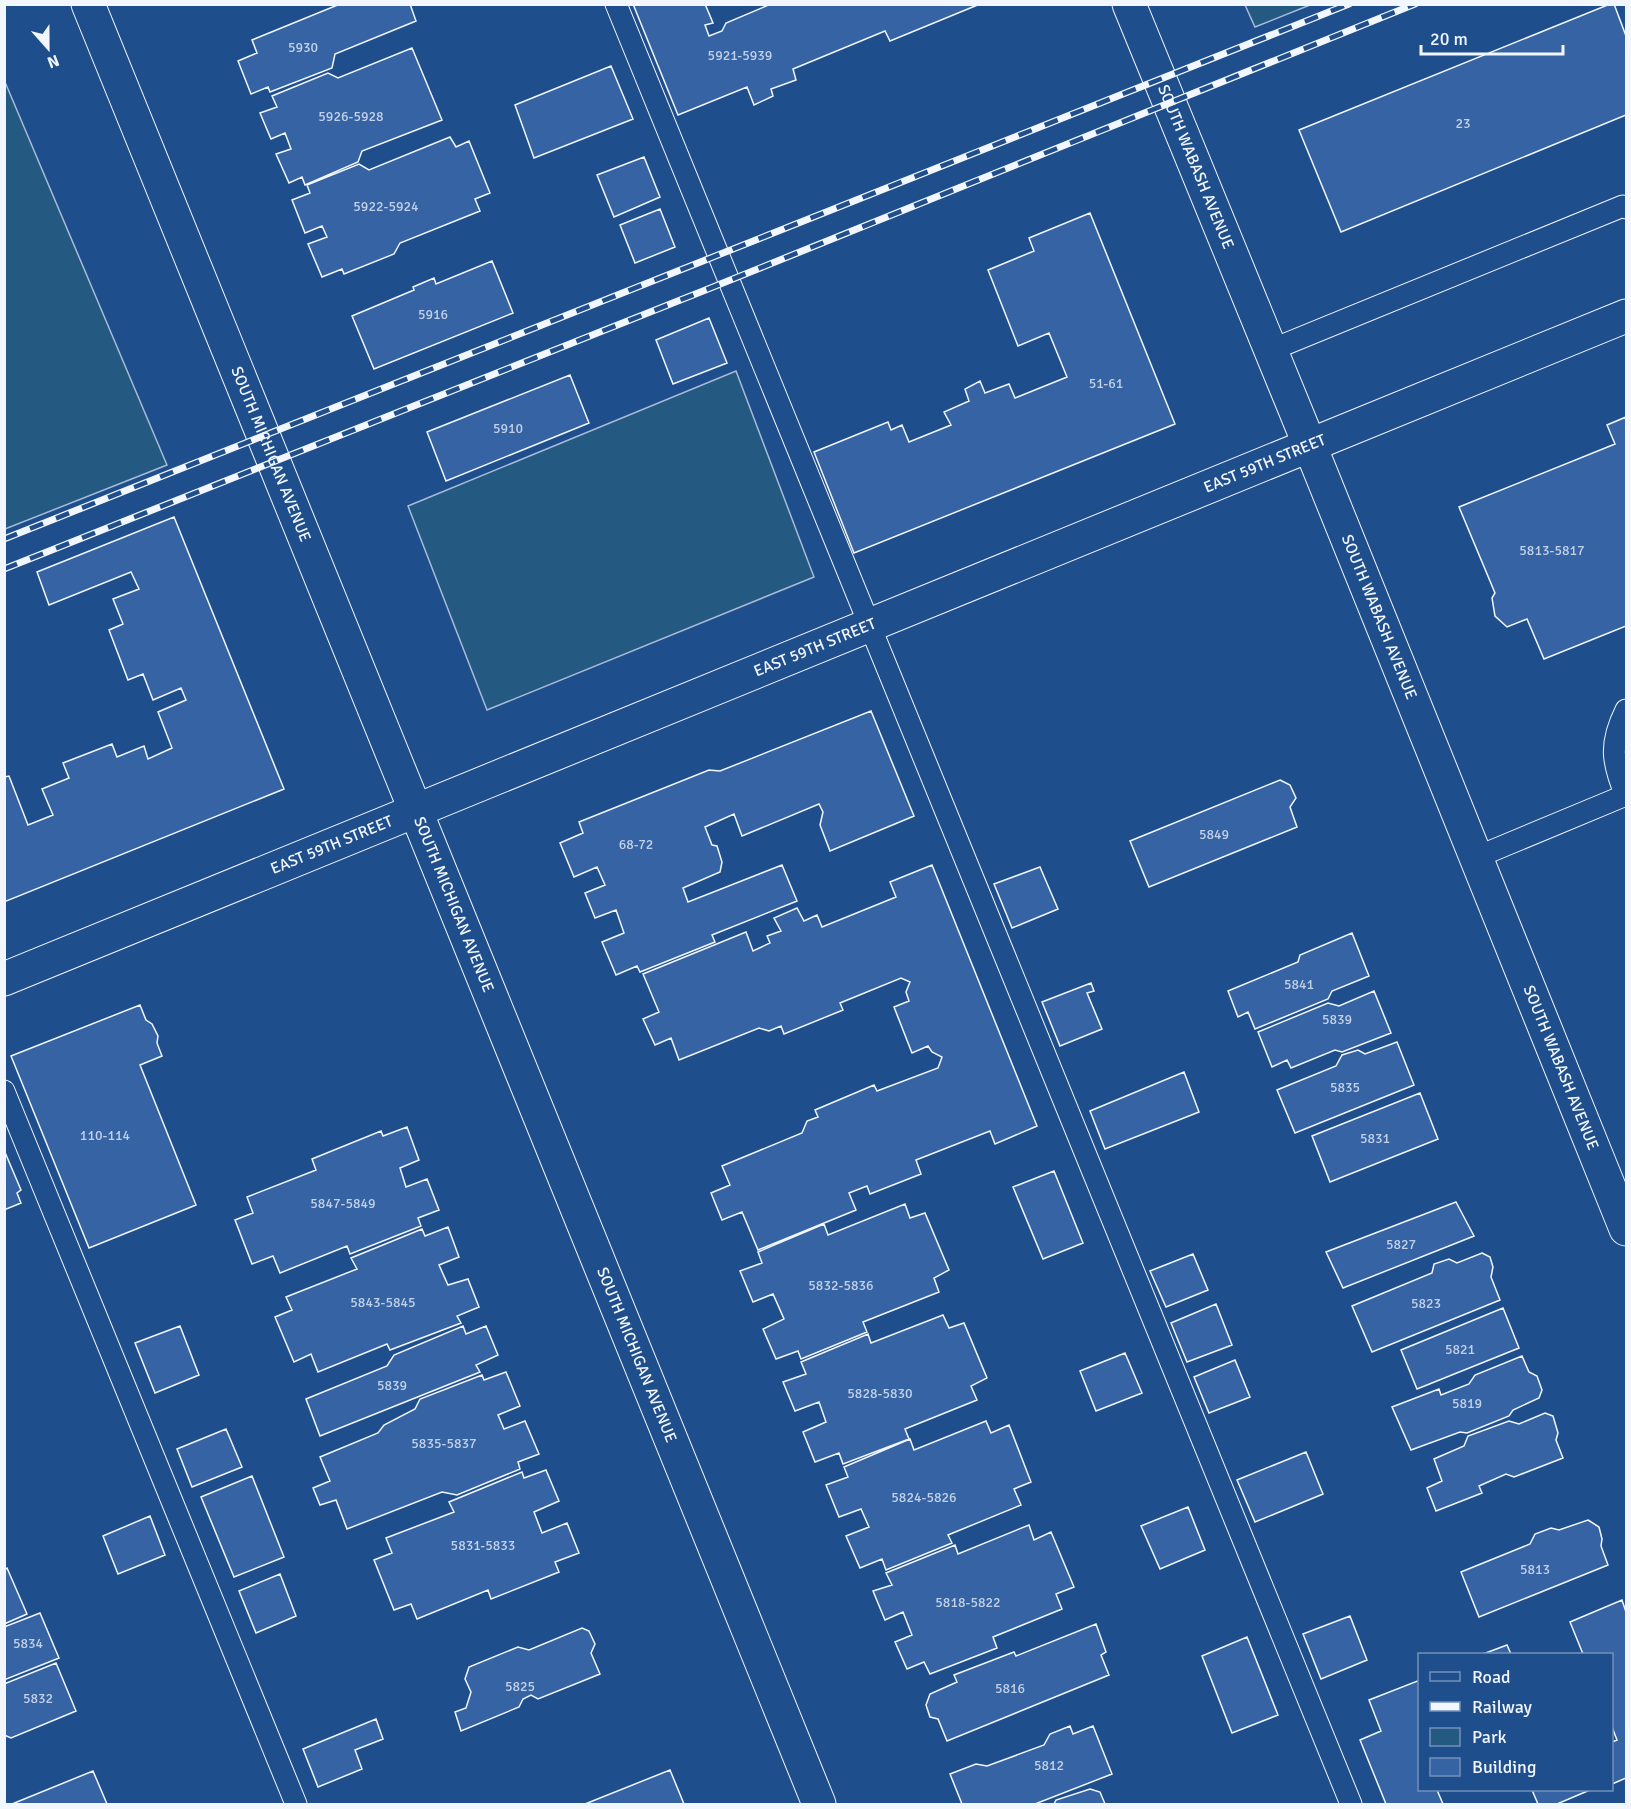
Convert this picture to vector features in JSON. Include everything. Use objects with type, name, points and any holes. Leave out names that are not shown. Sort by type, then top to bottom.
[{"type":"street","name":"SOUTH MICHIGAN AVENUE","points":[[88,4],[819,1804]]},
{"type":"street","name":"SOUTH WABASH AVENUE","points":[[1130,4],[1626,1229]]},
{"type":"street","name":"EAST 59TH STREET","points":[[4,980],[1626,316]]},
{"type":"lane","points":[[616,4],[1351,1804]]},
{"type":"lane","points":[[1271,350],[1623,206],[1626,208]]},
{"type":"lane","points":[[1477,857],[1626,796],[1614,764],[1616,731],[1626,710]]},
{"type":"lane","points":[[4,1091],[296,1804]]},
{"type":"green space","points":[[1245,5],[1310,5],[1255,27]]},
{"type":"green space","points":[[5,82],[167,465],[4,529]]},
{"type":"green space","points":[[736,371],[814,577],[487,710],[408,506]]},
{"type":"building","points":[[340,4],[410,4],[416,21],[335,54],[332,68],[270,92],[268,87],[251,94],[238,61],[257,53],[252,40]]},
{"type":"building","points":[[633,4],[705,4],[713,23],[705,25],[709,36],[722,31],[726,23],[771,4],[980,4],[890,41],[885,31],[793,69],[796,80],[771,89],[773,96],[754,105],[747,87],[678,115]]},
{"type":"building","points":[[1614,4],[1626,36],[1626,115],[1341,232],[1299,130]]},
{"type":"building","points":[[412,48],[442,120],[362,151],[358,162],[305,185],[302,177],[289,183],[276,154],[291,149],[285,133],[271,139],[260,113],[277,107],[272,96],[328,73],[338,78]]},
{"type":"building","points":[[611,66],[633,119],[534,158],[515,105]]},
{"type":"building","points":[[450,137],[456,147],[469,141],[490,193],[475,199],[480,211],[400,243],[394,254],[344,274],[342,269],[322,277],[308,244],[327,237],[322,226],[305,233],[292,200],[310,193],[307,185],[359,164],[369,170]]},
{"type":"building","points":[[644,157],[660,197],[614,217],[597,175]]},
{"type":"building","points":[[660,209],[675,247],[635,263],[620,225]]},
{"type":"building","points":[[1090,213],[1175,424],[854,553],[814,452],[888,422],[891,430],[902,425],[909,442],[951,425],[944,412],[969,401],[965,389],[980,381],[985,393],[1009,384],[1015,398],[1067,377],[1049,333],[1018,346],[988,270],[1034,251],[1029,238]]},
{"type":"building","points":[[492,261],[513,313],[374,369],[352,316],[414,290],[413,287],[434,278],[436,284]]},
{"type":"building","points":[[709,318],[727,363],[673,384],[656,340]]},
{"type":"building","points":[[570,375],[589,423],[446,481],[427,432]]},
{"type":"building","points":[[1626,417],[1626,626],[1544,659],[1527,619],[1507,627],[1495,616],[1492,598],[1495,593],[1459,507],[1615,444],[1607,425]]},
{"type":"building","points":[[174,517],[284,789],[4,902],[4,777],[9,776],[28,825],[53,815],[42,789],[69,778],[63,763],[112,744],[117,757],[144,746],[148,759],[172,748],[158,712],[186,700],[181,688],[153,700],[143,674],[128,680],[109,630],[123,624],[113,599],[139,589],[131,572],[49,605],[37,572]]},
{"type":"building","points":[[871,711],[914,816],[830,851],[820,825],[823,812],[819,804],[742,836],[734,814],[705,827],[712,845],[717,846],[722,862],[720,872],[683,888],[688,902],[782,865],[797,901],[712,935],[715,942],[640,972],[637,966],[616,975],[602,942],[624,933],[616,910],[595,918],[585,893],[605,885],[597,867],[574,877],[560,843],[583,833],[579,822],[709,770],[720,771]]},
{"type":"building","points":[[1280,780],[1290,785],[1296,798],[1290,807],[1297,827],[1149,887],[1130,841]]},
{"type":"building","points":[[932,865],[1037,1126],[995,1144],[990,1131],[916,1160],[921,1174],[870,1194],[867,1186],[849,1193],[856,1210],[758,1250],[742,1212],[722,1220],[711,1193],[730,1185],[722,1166],[802,1133],[807,1121],[818,1117],[815,1110],[874,1085],[877,1091],[938,1068],[942,1057],[932,1052],[928,1046],[912,1053],[894,1007],[909,1001],[906,992],[910,982],[901,978],[840,1003],[843,1010],[784,1034],[781,1026],[769,1031],[759,1028],[679,1060],[671,1038],[655,1045],[643,1019],[659,1012],[643,974],[746,932],[753,951],[770,943],[767,936],[781,931],[774,918],[797,908],[804,921],[817,915],[822,927],[896,897],[890,882]]},
{"type":"building","points":[[1040,867],[1058,909],[1012,928],[994,884]]},
{"type":"building","points":[[1352,933],[1369,976],[1332,991],[1328,999],[1255,1029],[1248,1012],[1238,1017],[1228,991],[1298,962],[1300,955]]},
{"type":"building","points":[[1091,983],[1094,991],[1087,993],[1102,1029],[1060,1046],[1042,1002]]},
{"type":"building","points":[[1374,991],[1391,1033],[1342,1052],[1335,1050],[1291,1068],[1287,1060],[1272,1067],[1258,1032],[1328,1003],[1339,1006]]},
{"type":"building","points":[[140,1005],[146,1020],[152,1024],[158,1036],[157,1043],[162,1056],[140,1065],[196,1205],[89,1248],[11,1056]]},
{"type":"building","points":[[1397,1042],[1414,1085],[1295,1133],[1277,1090],[1336,1066],[1342,1055],[1358,1050],[1365,1054]]},
{"type":"building","points":[[1184,1072],[1199,1112],[1105,1149],[1090,1111]]},
{"type":"building","points":[[1420,1093],[1438,1139],[1330,1182],[1312,1136]]},
{"type":"building","points":[[407,1127],[419,1160],[400,1168],[406,1187],[427,1179],[439,1210],[418,1218],[421,1226],[350,1254],[347,1246],[280,1273],[273,1256],[252,1264],[235,1220],[253,1213],[247,1197],[316,1170],[312,1159],[381,1131],[383,1136]]},
{"type":"building","points":[[4,1150],[21,1190],[17,1193],[21,1203],[4,1210]]},
{"type":"building","points":[[1054,1171],[1083,1243],[1043,1259],[1013,1187]]},
{"type":"building","points":[[1456,1202],[1474,1236],[1343,1288],[1326,1252]]},
{"type":"building","points":[[905,1204],[910,1218],[925,1213],[949,1270],[934,1278],[939,1292],[863,1322],[867,1332],[801,1359],[798,1351],[776,1359],[763,1329],[784,1319],[773,1294],[753,1302],[740,1271],[762,1263],[758,1252],[824,1224],[828,1235]]},
{"type":"building","points":[[448,1227],[459,1257],[439,1265],[448,1285],[468,1279],[479,1307],[457,1316],[461,1323],[390,1350],[387,1344],[318,1372],[311,1354],[294,1362],[275,1317],[292,1310],[286,1297],[357,1269],[351,1258],[422,1229],[425,1236]]},
{"type":"building","points":[[1482,1253],[1490,1257],[1493,1267],[1491,1277],[1500,1300],[1372,1352],[1352,1306],[1432,1273],[1434,1264],[1449,1259],[1457,1263]]},
{"type":"building","points":[[1193,1254],[1208,1290],[1166,1307],[1150,1271]]},
{"type":"building","points":[[1216,1304],[1232,1345],[1187,1362],[1171,1323]]},
{"type":"building","points":[[1503,1308],[1519,1348],[1417,1389],[1401,1350]]},
{"type":"building","points":[[943,1315],[949,1328],[964,1323],[987,1378],[971,1386],[977,1400],[905,1429],[909,1439],[843,1464],[839,1453],[815,1462],[803,1432],[826,1422],[819,1402],[795,1411],[783,1382],[806,1374],[801,1362],[868,1334],[871,1343]]},
{"type":"building","points":[[180,1326],[199,1375],[155,1393],[135,1343]]},
{"type":"building","points":[[463,1326],[466,1334],[486,1326],[498,1355],[476,1365],[480,1372],[320,1436],[306,1399],[387,1366],[394,1355]]},
{"type":"building","points":[[1125,1353],[1142,1393],[1096,1411],[1080,1371]]},
{"type":"building","points":[[1522,1356],[1529,1372],[1537,1376],[1542,1390],[1539,1398],[1513,1410],[1509,1416],[1467,1433],[1460,1432],[1411,1450],[1392,1407],[1439,1389],[1441,1395],[1469,1384],[1475,1375]]},
{"type":"building","points":[[1235,1360],[1250,1397],[1209,1413],[1194,1377]]},
{"type":"building","points":[[506,1372],[520,1406],[498,1415],[504,1429],[525,1421],[539,1454],[518,1462],[520,1469],[457,1495],[442,1492],[347,1529],[336,1500],[320,1505],[313,1488],[330,1481],[320,1457],[378,1433],[384,1425],[415,1409],[420,1399],[482,1375],[484,1380]]},
{"type":"building","points":[[1545,1413],[1553,1416],[1558,1433],[1556,1440],[1563,1458],[1514,1477],[1506,1474],[1479,1486],[1482,1493],[1436,1511],[1427,1488],[1442,1481],[1434,1459],[1464,1446],[1468,1436],[1509,1421],[1519,1424]]},
{"type":"building","points":[[986,1421],[991,1433],[1009,1425],[1031,1482],[1014,1489],[1021,1505],[948,1535],[952,1543],[886,1570],[882,1559],[860,1568],[846,1536],[869,1527],[861,1509],[839,1517],[826,1485],[848,1477],[844,1467],[910,1439],[914,1450]]},
{"type":"building","points":[[226,1429],[242,1467],[192,1487],[177,1449]]},
{"type":"building","points":[[1306,1452],[1323,1494],[1255,1522],[1237,1480]]},
{"type":"building","points":[[546,1470],[559,1501],[534,1512],[542,1533],[567,1523],[579,1553],[555,1562],[559,1572],[491,1599],[488,1590],[417,1619],[411,1604],[394,1610],[374,1560],[392,1553],[386,1538],[454,1512],[449,1502],[522,1472],[524,1478]]},
{"type":"building","points":[[252,1476],[284,1557],[234,1577],[201,1497]]},
{"type":"building","points":[[1188,1507],[1205,1550],[1160,1569],[1141,1526]]},
{"type":"building","points":[[150,1516],[165,1555],[118,1574],[103,1536]]},
{"type":"building","points":[[1588,1520],[1599,1527],[1601,1546],[1608,1565],[1479,1617],[1461,1572],[1530,1544],[1535,1534],[1551,1528],[1559,1530]]},
{"type":"building","points":[[1029,1525],[1034,1540],[1051,1532],[1074,1587],[1056,1594],[1062,1609],[993,1637],[997,1648],[930,1674],[924,1662],[907,1669],[895,1642],[912,1635],[903,1612],[885,1620],[873,1591],[892,1585],[886,1573],[955,1545],[958,1554]]},
{"type":"building","points":[[7,1568],[27,1614],[4,1624],[4,1570]]},
{"type":"building","points":[[280,1574],[296,1616],[256,1633],[239,1591]]},
{"type":"building","points":[[1622,1600],[1626,1612],[1626,1778],[1613,1784],[1613,1742],[1617,1740],[1613,1730],[1613,1653],[1583,1653],[1570,1622]]},
{"type":"building","points":[[40,1613],[59,1658],[4,1680],[4,1627]]},
{"type":"building","points":[[1350,1616],[1367,1660],[1321,1679],[1303,1634]]},
{"type":"building","points":[[1096,1624],[1106,1652],[1101,1655],[1109,1675],[947,1741],[938,1719],[930,1717],[926,1705],[930,1694],[957,1682],[954,1675],[1014,1652],[1016,1656]]},
{"type":"building","points":[[582,1628],[589,1631],[595,1644],[591,1653],[600,1674],[538,1699],[531,1695],[523,1699],[519,1707],[461,1731],[455,1712],[466,1708],[471,1692],[465,1679],[469,1667],[518,1647],[529,1650]]},
{"type":"building","points":[[1247,1637],[1278,1715],[1232,1733],[1202,1656]]},
{"type":"building","points":[[1507,1645],[1511,1653],[1486,1653]]},
{"type":"building","points":[[56,1663],[76,1711],[11,1738],[4,1735],[4,1684]]},
{"type":"building","points":[[1418,1681],[1418,1791],[1437,1791],[1443,1804],[1386,1804],[1360,1740],[1381,1731],[1369,1700]]},
{"type":"building","points":[[376,1719],[383,1739],[355,1750],[362,1769],[318,1787],[303,1749]]},
{"type":"building","points":[[1070,1726],[1073,1734],[1093,1726],[1112,1774],[1035,1804],[962,1804],[950,1774],[976,1764],[987,1766],[1044,1745],[1050,1734]]},
{"type":"building","points":[[670,1770],[684,1804],[585,1804]]},
{"type":"building","points":[[93,1771],[107,1804],[12,1804]]},
{"type":"building","points":[[1090,1789],[1100,1792],[1105,1804],[1054,1804],[1056,1800]]},
{"type":"building","points":[[1532,1791],[1588,1791],[1557,1804],[1538,1804]]},
{"type":"railway","points":[[4,539],[1349,4]]},
{"type":"railway","points":[[4,569],[1415,4]]}]
